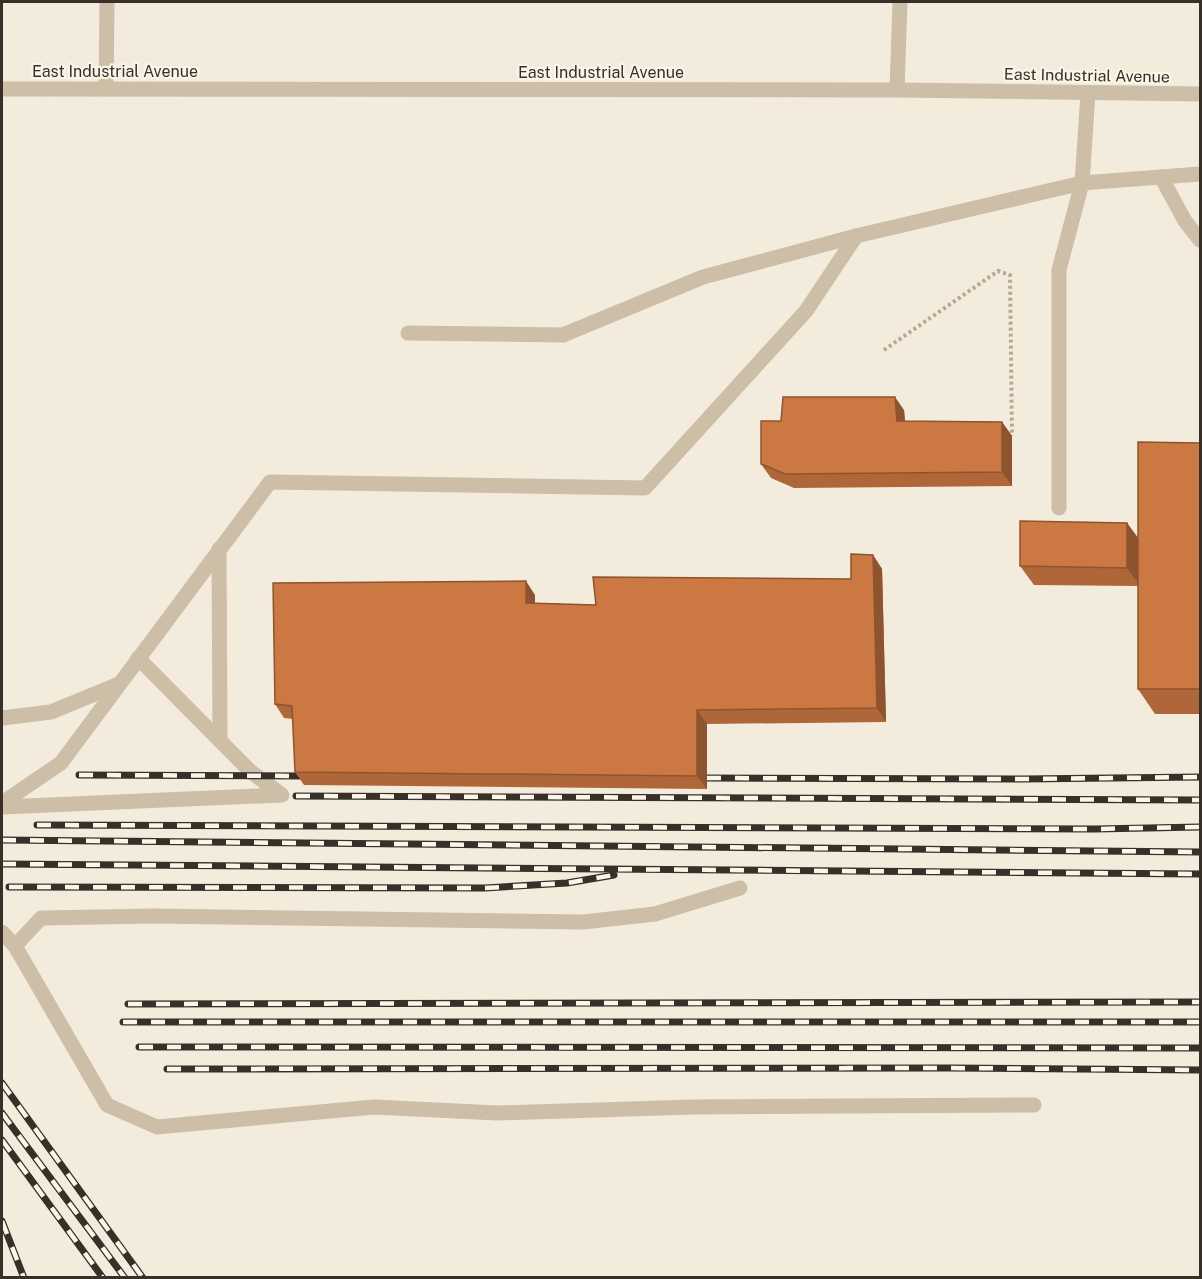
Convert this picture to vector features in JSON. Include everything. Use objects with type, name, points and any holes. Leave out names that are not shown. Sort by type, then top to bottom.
[{"type":"street","points":[[106,89],[107,2]]},
{"type":"street","points":[[897,90],[900,2]]},
{"type":"street","name":"East Industrial Avenue","points":[[2,88],[897,90],[1200,94]]},
{"type":"street","points":[[1059,508],[1059,270],[1082,183],[1088,93]]},
{"type":"street","points":[[408,333],[563,335],[703,277],[856,236],[1082,183],[1200,174]]},
{"type":"street","points":[[1161,177],[1185,221],[1200,240]]},
{"type":"street","points":[[1185,221],[1200,222]]},
{"type":"street","points":[[2,805],[61,764],[270,482],[645,488],[806,311],[856,236]]},
{"type":"street","points":[[219,549],[220,741]]},
{"type":"street","points":[[2,805],[282,795],[250,771],[138,658]]},
{"type":"street","points":[[2,718],[51,712],[119,684]]},
{"type":"street","points":[[15,946],[41,918],[178,916],[583,922],[655,914],[740,888]]},
{"type":"street","points":[[2,932],[15,946],[107,1105],[157,1127],[374,1107],[497,1113],[693,1107],[1034,1105]]},
{"type":"path","points":[[884,350],[998,271],[1010,275],[1012,436]]},
{"type":"building","points":[[783,397],[895,397],[897,421],[1002,422],[1002,472],[785,474],[761,464],[761,421],[781,421]]},
{"type":"building","points":[[1138,442],[1200,443],[1200,689],[1138,689]]},
{"type":"building","points":[[1020,521],[1127,523],[1127,568],[1020,566]]},
{"type":"building","points":[[851,554],[873,555],[877,708],[697,710],[697,776],[295,772],[292,706],[275,704],[273,583],[526,581],[526,603],[596,605],[593,577],[851,579]]},
{"type":"railway","points":[[79,775],[304,776]]},
{"type":"railway","points":[[707,778],[1200,777]]},
{"type":"railway","points":[[296,796],[1200,800]]},
{"type":"railway","points":[[37,825],[1095,829],[1200,827]]},
{"type":"railway","points":[[2,840],[1200,852]]},
{"type":"railway","points":[[2,864],[1200,874]]},
{"type":"railway","points":[[9,887],[485,888],[567,883],[614,875]]},
{"type":"railway","points":[[128,1004],[1200,1002]]},
{"type":"railway","points":[[123,1022],[1200,1022]]},
{"type":"railway","points":[[139,1047],[1200,1048]]},
{"type":"railway","points":[[167,1069],[1200,1070]]},
{"type":"railway","points":[[2,1083],[143,1278]]},
{"type":"railway","points":[[2,1113],[125,1278]]},
{"type":"railway","points":[[2,1140],[103,1278]]},
{"type":"railway","points":[[2,1221],[24,1278]]}]
